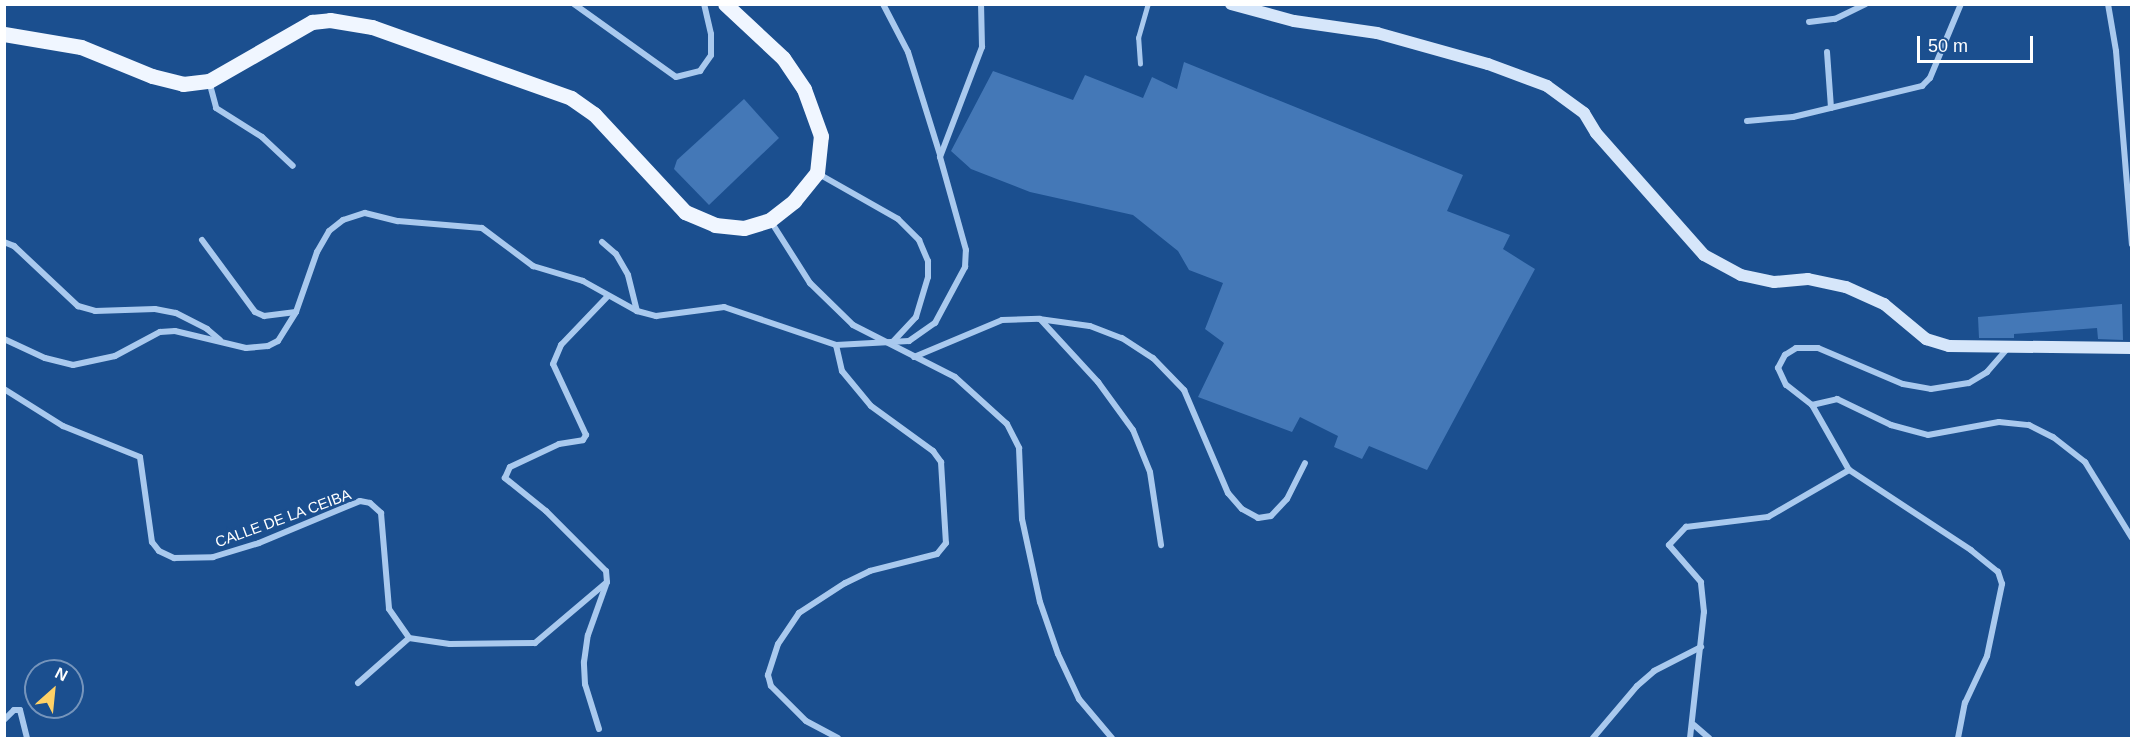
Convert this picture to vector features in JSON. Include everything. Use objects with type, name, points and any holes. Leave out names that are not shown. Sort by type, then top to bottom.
[{"type":"main road","points":[[4,34],[81,47],[152,76],[183,84],[209,81],[312,22],[330,20],[372,27],[571,98],[594,114],[685,212],[715,225],[744,228],[770,220],[817,173],[821,136],[804,89],[783,58],[725,4]]},
{"type":"main road","points":[[1231,4],[1294,21],[1377,33],[1488,64],[1547,86],[1584,113],[1596,133],[1704,255],[1725,268],[1757,279],[1808,279],[1846,286],[1884,304],[1926,339],[1949,346],[2132,348]]},
{"type":"street","points":[[574,4],[676,77],[700,71],[711,55],[711,34],[704,4]]},
{"type":"street","points":[[4,339],[45,358],[73,365],[115,356],[160,332],[175,331],[246,348],[268,346],[278,341],[296,312],[317,252],[329,231],[343,220],[365,213],[398,221],[482,228],[533,267],[583,281],[637,311],[656,315],[724,307],[836,345],[879,340],[909,341],[935,323],[965,267],[966,250],[908,51],[883,4]]},
{"type":"street","points":[[940,157],[982,47],[981,4]]},
{"type":"street","points":[[1809,22],[1835,19],[1866,4]]},
{"type":"street","points":[[1748,121],[1831,108],[1922,86],[1930,78],[1961,4]]},
{"type":"street","points":[[2108,4],[2116,51],[2132,244]]},
{"type":"street","points":[[1827,52],[1831,108]]},
{"type":"street","points":[[209,81],[216,108],[262,137],[293,166]]},
{"type":"street","points":[[817,173],[889,213],[919,240],[928,261],[928,277],[916,317],[894,341]]},
{"type":"street","points":[[770,220],[821,296],[853,325],[975,391],[1007,424],[1019,448],[1022,519],[1040,602],[1058,654],[1079,699],[1112,738]]},
{"type":"street","points":[[202,240],[255,312],[264,316],[296,312]]},
{"type":"street","points":[[4,242],[15,246],[78,306],[95,311],[155,309],[176,313],[207,329],[220,341]]},
{"type":"street","points":[[602,242],[616,254],[628,275],[637,311]]},
{"type":"street","points":[[599,729],[585,684],[584,662],[588,635],[607,582],[602,563],[505,478],[510,467],[559,444],[583,440],[586,435],[553,364],[561,345],[608,296]]},
{"type":"street","points":[[914,357],[1002,320],[1039,319],[1090,326],[1122,338],[1153,358],[1184,390],[1228,493],[1242,509],[1258,518],[1271,516],[1287,499],[1305,463]]},
{"type":"street","points":[[1039,319],[1098,382],[1133,430],[1150,472],[1161,545]]},
{"type":"street","points":[[836,345],[842,371],[871,406],[933,451],[941,462],[946,543],[937,554],[870,571],[845,584],[799,613],[778,644],[768,675],[771,686],[806,721],[838,738]]},
{"type":"street","points":[[1958,738],[1965,703],[1987,656],[2002,584],[1998,573],[1971,550],[1849,470],[1812,405],[1786,385],[1778,368],[1785,355],[1796,348],[1818,348],[1903,384],[1931,389],[1970,383],[1987,372],[2008,348]]},
{"type":"street","name":"CALLE DE LA CEIBA","points":[[4,390],[63,426],[140,457],[152,542],[159,551],[174,558],[213,557],[259,543],[360,501],[370,503],[381,513],[389,609],[409,638]]},
{"type":"street","points":[[1812,405],[1837,399],[1891,425],[1928,435],[1999,422],[2029,425],[2054,437],[2085,462],[2132,538]]},
{"type":"street","points":[[1690,738],[1694,725],[1704,612],[1701,582],[1669,545],[1674,536],[1686,527],[1768,517],[1849,470]]},
{"type":"street","points":[[358,683],[409,638],[450,644],[535,643],[607,582]]},
{"type":"street","points":[[1593,738],[1646,678],[1701,647]]},
{"type":"street","points":[[4,720],[14,710],[20,710],[27,738]]},
{"type":"street","points":[[1694,725],[1709,738]]},
{"type":"lane","points":[[1140,64],[1138,38],[1149,4]]},
{"type":"building","points":[[1184,62],[1463,175],[1447,211],[1510,235],[1503,249],[1535,269],[1427,470],[1369,446],[1362,459],[1334,447],[1338,436],[1300,417],[1292,432],[1198,397],[1224,343],[1205,329],[1223,283],[1189,270],[1178,251],[1133,215],[1030,192],[971,169],[951,151],[993,71],[1073,100],[1085,75],[1143,98],[1152,77],[1177,89]]},
{"type":"building","points":[[744,99],[779,138],[709,205],[674,169],[677,160]]},
{"type":"building","points":[[2122,304],[2123,340],[2098,339],[2097,328],[2014,334],[2014,338],[1979,338],[1978,317]]}]
